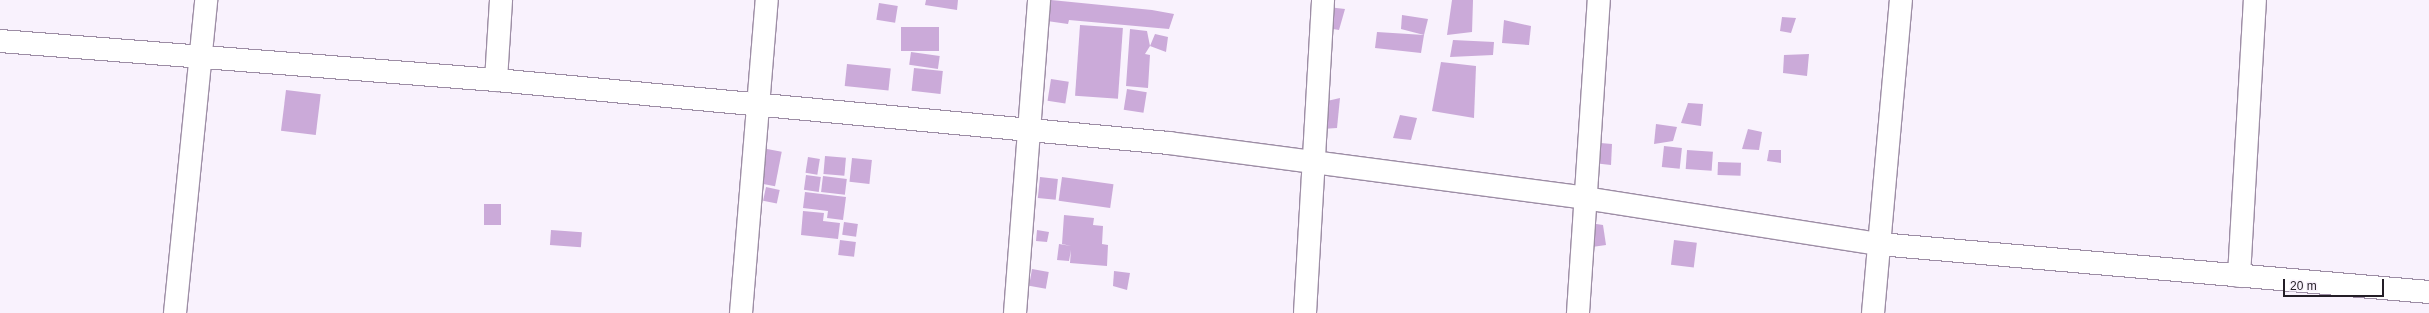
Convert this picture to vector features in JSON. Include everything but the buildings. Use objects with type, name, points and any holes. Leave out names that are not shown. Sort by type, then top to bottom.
[{"type":"street","points":[[175,313],[206,0]]},
{"type":"street","points":[[496,80],[501,0]]},
{"type":"street","points":[[741,313],[761,104],[766,0]]},
{"type":"street","points":[[1015,313],[1039,0]]},
{"type":"street","points":[[1305,313],[1316,162],[1323,0]]},
{"type":"street","points":[[1578,313],[1599,0]]},
{"type":"street","points":[[1872,313],[1901,0]]},
{"type":"street","points":[[2239,276],[2255,0]]},
{"type":"street","points":[[0,41],[496,80],[1030,129],[1316,162],[1585,198],[1879,244],[2429,292]]}]
